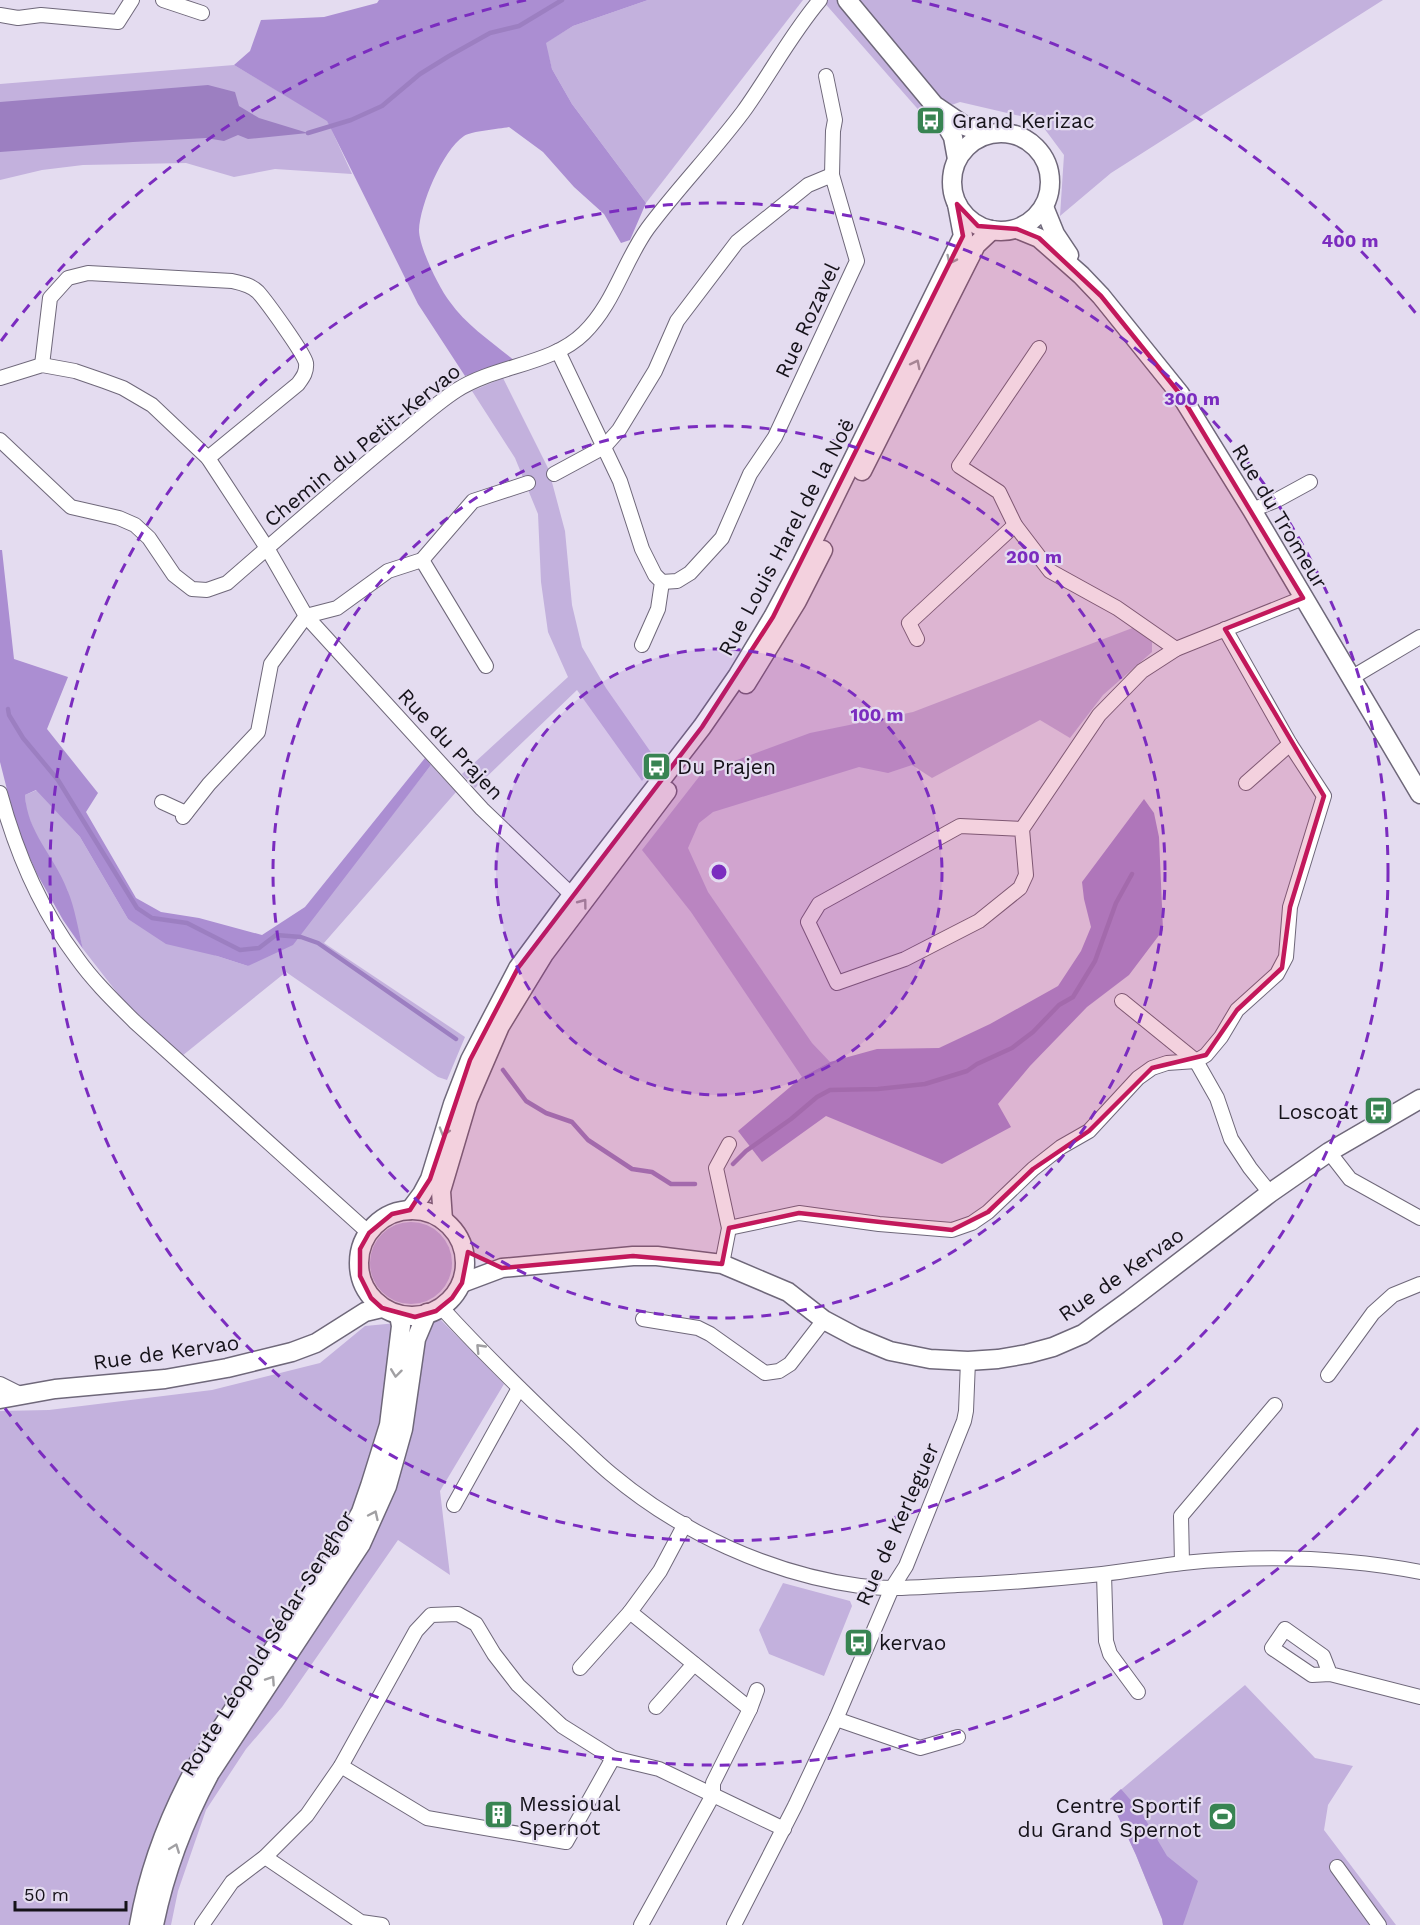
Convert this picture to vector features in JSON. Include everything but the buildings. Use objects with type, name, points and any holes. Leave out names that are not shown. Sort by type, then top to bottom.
[{"type":"main road","points":[[847,0],[936,106],[953,137],[957,159]]},
{"type":"main road","points":[[936,106],[965,126],[987,134],[1006,133],[1025,139],[1040,151],[1049,169],[1050,188],[1044,207],[1032,220],[1017,229],[1004,231],[978,226],[966,217],[957,204],[952,189],[952,174],[957,159],[969,144],[987,134]]},
{"type":"main road","name":"Rue Louis Harel de la Noë","points":[[410,1210],[430,1179],[453,1104],[470,1060],[518,968],[702,727],[738,675],[773,617],[838,491],[963,236],[957,204]]},
{"type":"main road","name":"Rue du Tromeur","points":[[1044,207],[1055,234],[1081,275]]},
{"type":"main road","name":"Rue du Tromeur","points":[[1017,229],[1039,238],[1081,275],[1101,296],[1180,394],[1252,510],[1420,794]]},
{"type":"main road","name":"Rue Louis Harel de la Noë","points":[[443,1220],[441,1191],[444,1180],[468,1100],[500,1026],[544,954],[736,698],[768,651],[797,601],[976,245],[992,230]]},
{"type":"main road","name":"Rue de Kervao","points":[[462,1283],[502,1268],[633,1256],[657,1256],[722,1264],[788,1292],[824,1320],[890,1351],[930,1359],[968,1361],[1027,1354],[1053,1347],[1083,1334],[1270,1192],[1329,1152],[1420,1099]]},
{"type":"main road","points":[[410,1210],[427,1212],[443,1220],[456,1232],[463,1248],[465,1266],[462,1283],[452,1298],[434,1310],[415,1317],[399,1315],[382,1308],[362,1286],[358,1262],[360,1249],[369,1233],[377,1222],[392,1214],[410,1210]]},
{"type":"main road","name":"Rue de Kervao","points":[[463,1248],[482,1261],[502,1268]]},
{"type":"main road","points":[[335,1333],[355,1302],[362,1286]]},
{"type":"main road","name":"Rue de Kervao","points":[[0,1399],[55,1389],[165,1379],[227,1368],[292,1352],[316,1343],[365,1312],[382,1308]]},
{"type":"main road","name":"Route Léopold Sédar-Senghor","points":[[154,1925],[170,1860],[200,1791],[361,1544],[387,1486],[403,1428],[416,1340],[434,1310]]},
{"type":"main road","name":"Route Léopold Sédar-Senghor","points":[[139,1925],[154,1860],[180,1796],[197,1765],[346,1539],[361,1512],[389,1425],[401,1326],[399,1315]]},
{"type":"street","points":[[0,15],[18,18],[41,15],[118,22],[132,0]]},
{"type":"street","points":[[163,0],[202,13]]},
{"type":"street","name":"Chemin du Petit-Kervao","points":[[0,440],[71,507],[118,518],[135,525],[150,538],[174,575],[192,589],[207,590],[228,583],[369,461],[455,391],[474,380],[558,351],[574,342],[602,312],[627,262],[647,229],[742,112],[820,0]]},
{"type":"street","name":"Rue Rozavel","points":[[662,582],[677,581],[690,573],[722,538],[750,474],[775,437],[857,261],[832,175],[832,131],[835,120],[826,76]]},
{"type":"street","points":[[554,474],[604,447],[619,430],[655,371],[677,321],[737,242],[808,185],[832,175]]},
{"type":"street","points":[[0,378],[42,365],[50,298],[68,278],[88,273],[232,281],[244,284],[257,292],[285,329],[306,360],[306,372],[298,384],[208,458]]},
{"type":"street","points":[[1039,348],[959,466],[999,492],[1015,525],[1050,571],[1117,608],[1176,649]]},
{"type":"street","points":[[558,351],[620,481],[642,549],[655,575],[662,582],[658,609],[642,645]]},
{"type":"street","name":"Rue du Prajen","points":[[42,365],[75,371],[123,388],[152,405],[208,458],[267,548],[306,616],[482,810],[572,895]]},
{"type":"street","points":[[1252,510],[1277,500],[1310,482]]},
{"type":"street","points":[[162,802],[185,815],[209,784],[258,732],[271,664],[306,616],[336,608],[388,571],[422,560],[473,501],[528,483]]},
{"type":"street","points":[[917,639],[909,623],[1015,525]]},
{"type":"street","points":[[422,560],[486,666]]},
{"type":"street","points":[[1022,829],[960,825],[819,904],[808,922],[837,983],[905,959],[979,921],[1020,888],[1026,875],[1022,829],[1099,715],[1142,671],[1176,649],[1303,598]]},
{"type":"street","points":[[729,1228],[799,1214],[952,1230],[972,1223],[988,1212],[1033,1169],[1061,1147],[1089,1131],[1138,1078],[1152,1068],[1167,1063],[1196,1061],[1206,1055],[1221,1037],[1237,1010],[1276,974],[1286,957],[1290,907],[1324,796],[1290,744],[1225,629]]},
{"type":"street","points":[[1351,678],[1420,637]]},
{"type":"street","points":[[1246,783],[1290,744]]},
{"type":"street","points":[[0,793],[11,833],[28,873],[49,915],[77,959],[135,1022],[369,1233]]},
{"type":"street","points":[[1122,1000],[1196,1061],[1217,1098],[1231,1138],[1250,1168],[1270,1192]]},
{"type":"street","points":[[722,1264],[729,1228],[716,1168],[729,1144]]},
{"type":"street","points":[[1329,1152],[1350,1179],[1420,1218]]},
{"type":"street","points":[[1329,1375],[1373,1313],[1393,1295],[1420,1284]]},
{"type":"street","points":[[434,1310],[611,1474],[647,1501],[720,1543],[800,1574],[860,1586],[929,1588],[1016,1583],[1182,1563],[1255,1559],[1346,1561],[1420,1572]]},
{"type":"street","points":[[643,1319],[698,1328],[765,1373],[779,1371],[790,1364],[824,1320]]},
{"type":"street","name":"Rue de Kerleguer","points":[[734,1925],[784,1829],[836,1719],[892,1588],[906,1566],[964,1421],[968,1361]]},
{"type":"street","points":[[0,1384],[20,1394]]},
{"type":"street","points":[[454,1505],[519,1388]]},
{"type":"street","points":[[1182,1563],[1181,1516],[1275,1405]]},
{"type":"street","points":[[580,1668],[630,1612],[660,1571],[685,1524]]},
{"type":"street","points":[[1104,1574],[1106,1641],[1110,1654],[1138,1692]]},
{"type":"street","points":[[630,1612],[750,1709]]},
{"type":"street","points":[[202,1925],[232,1882],[265,1857],[306,1815],[342,1766],[416,1631],[431,1615],[458,1614],[476,1624],[494,1654],[518,1685],[562,1726],[613,1758],[659,1769],[784,1829]]},
{"type":"street","points":[[1330,1674],[1323,1656],[1285,1629],[1272,1648],[1312,1676],[1330,1674],[1420,1697]]},
{"type":"street","points":[[656,1707],[694,1665]]},
{"type":"street","points":[[641,1925],[713,1795],[713,1783],[757,1690]]},
{"type":"street","points":[[836,1719],[920,1748],[958,1737]]},
{"type":"street","points":[[342,1766],[427,1818],[566,1842],[613,1758]]},
{"type":"street","points":[[265,1857],[361,1922],[382,1925]]},
{"type":"street","points":[[1337,1867],[1379,1925]]},
{"type":"highlighted area","points":[[957,204],[978,226],[1017,229],[1039,238],[1101,296],[1180,394],[1303,598],[1225,629],[1324,796],[1290,907],[1282,968],[1237,1010],[1206,1055],[1152,1068],[1089,1131],[1033,1169],[988,1212],[952,1230],[799,1213],[729,1228],[722,1264],[633,1256],[502,1268],[468,1252],[462,1283],[452,1298],[436,1311],[415,1317],[382,1308],[371,1298],[360,1276],[360,1249],[369,1233],[392,1214],[410,1210],[430,1179],[470,1060],[518,968],[702,727],[773,617],[963,236]]},
{"type":"shaded area","points":[[379,0],[648,0],[573,26],[546,43],[552,69],[572,104],[646,203],[630,240],[621,243],[604,214],[574,187],[543,152],[509,127],[479,131],[464,136],[456,143],[440,166],[428,193],[419,230],[422,246],[435,278],[456,310],[515,361],[465,376],[418,304],[327,121],[234,65],[250,51],[261,20],[324,17],[377,3]]},
{"type":"shaded area","points":[[648,0],[803,0],[646,203],[572,104],[552,69],[545,43],[573,26]]},
{"type":"shaded area","points":[[822,0],[1383,0],[1111,173],[1060,216],[1064,155],[1038,120],[960,102],[923,115]]},
{"type":"shaded area","points":[[234,65],[327,120],[352,174],[275,169],[234,177],[186,163],[83,165],[42,170],[0,180],[0,84]]},
{"type":"shaded area","points":[[208,85],[235,92],[239,106],[259,118],[308,133],[248,139],[238,135],[224,141],[206,138],[0,152],[0,102]]},
{"type":"shaded area","points":[[503,378],[548,468],[565,531],[572,605],[582,647],[606,688],[657,761],[642,781],[577,690],[475,788],[462,774],[568,677],[548,632],[541,582],[538,514],[515,458],[472,391]]},
{"type":"shaded area","points":[[0,550],[2,550],[14,659],[68,677],[47,729],[98,793],[86,812],[136,898],[161,912],[199,918],[262,935],[305,907],[425,758],[431,765],[293,945],[248,966],[166,944],[128,919],[80,837],[36,790],[25,795],[27,808],[36,832],[67,889],[83,949],[63,920],[37,874],[17,829],[0,762]]},
{"type":"shaded area","points":[[1135,627],[1152,642],[1152,652],[1103,695],[1070,738],[1040,720],[932,778],[912,765],[888,773],[859,767],[713,812],[699,823],[688,848],[708,892],[812,1043],[830,1062],[802,1077],[691,912],[642,850],[702,773],[810,733],[913,712]]},
{"type":"shaded area","points":[[431,765],[456,792],[324,943],[465,1037],[447,1080],[438,1077],[286,972],[182,1056],[122,999],[83,949],[67,889],[35,833],[26,810],[25,795],[37,790],[80,837],[128,919],[217,956],[248,966],[345,875]]},
{"type":"shaded area","points":[[1144,799],[1154,813],[1159,837],[1163,930],[1129,975],[1087,1007],[1030,1066],[998,1104],[1011,1127],[942,1164],[826,1116],[762,1162],[738,1131],[802,1077],[830,1062],[877,1049],[939,1048],[990,1024],[1058,986],[1081,951],[1091,927],[1082,882]]},
{"type":"shaded area","points":[[411,1222],[427,1225],[440,1234],[449,1247],[452,1263],[449,1279],[440,1292],[427,1301],[411,1304],[395,1301],[382,1292],[373,1279],[370,1263],[373,1247],[382,1234],[395,1225]]},
{"type":"shaded area","points":[[440,1319],[504,1384],[440,1491],[450,1575],[398,1540],[282,1707],[246,1749],[206,1810],[178,1891],[171,1925],[0,1925],[0,1411],[49,1410],[212,1390],[320,1363],[365,1326]]},
{"type":"shaded area","points":[[783,1583],[850,1601],[852,1606],[824,1676],[769,1654],[759,1630]]},
{"type":"shaded area","name":"Centre Sportif du Grand Spernot","points":[[1245,1685],[1315,1758],[1353,1766],[1328,1805],[1324,1830],[1396,1925],[1163,1925],[1136,1855],[1110,1799]]},
{"type":"shaded area","points":[[1121,1789],[1141,1812],[1167,1856],[1198,1881],[1183,1925],[1163,1925],[1136,1855],[1110,1799]]},
{"type":"waterway","points":[[308,133],[351,120],[382,106],[420,74],[449,56],[490,33],[519,26],[562,0]]},
{"type":"waterway","points":[[8,709],[9,715],[23,738],[58,780],[137,908],[152,918],[187,923],[240,950],[259,948],[276,935],[301,937],[318,943],[456,1039]]},
{"type":"waterway","points":[[733,1164],[746,1151],[817,1097],[830,1090],[878,1089],[925,1084],[967,1071],[1012,1048],[1033,1032],[1059,1005],[1073,997],[1095,961],[1116,903],[1132,874]]},
{"type":"waterway","points":[[503,1070],[526,1101],[546,1113],[572,1122],[588,1140],[632,1169],[652,1172],[671,1184],[695,1184]]},
{"type":"place","name":"Grand Kerizac","points":[[931,120]]},
{"type":"place","name":"Du Prajen","points":[[656,766]]},
{"type":"place","name":"Loscoat","points":[[1379,1111]]},
{"type":"place","name":"kervao","points":[[858,1642]]},
{"type":"place","name":"Messioual Spernot","points":[[498,1815]]},
{"type":"place","name":"Centre Sportif du Grand Spernot","points":[[1222,1817]]}]
